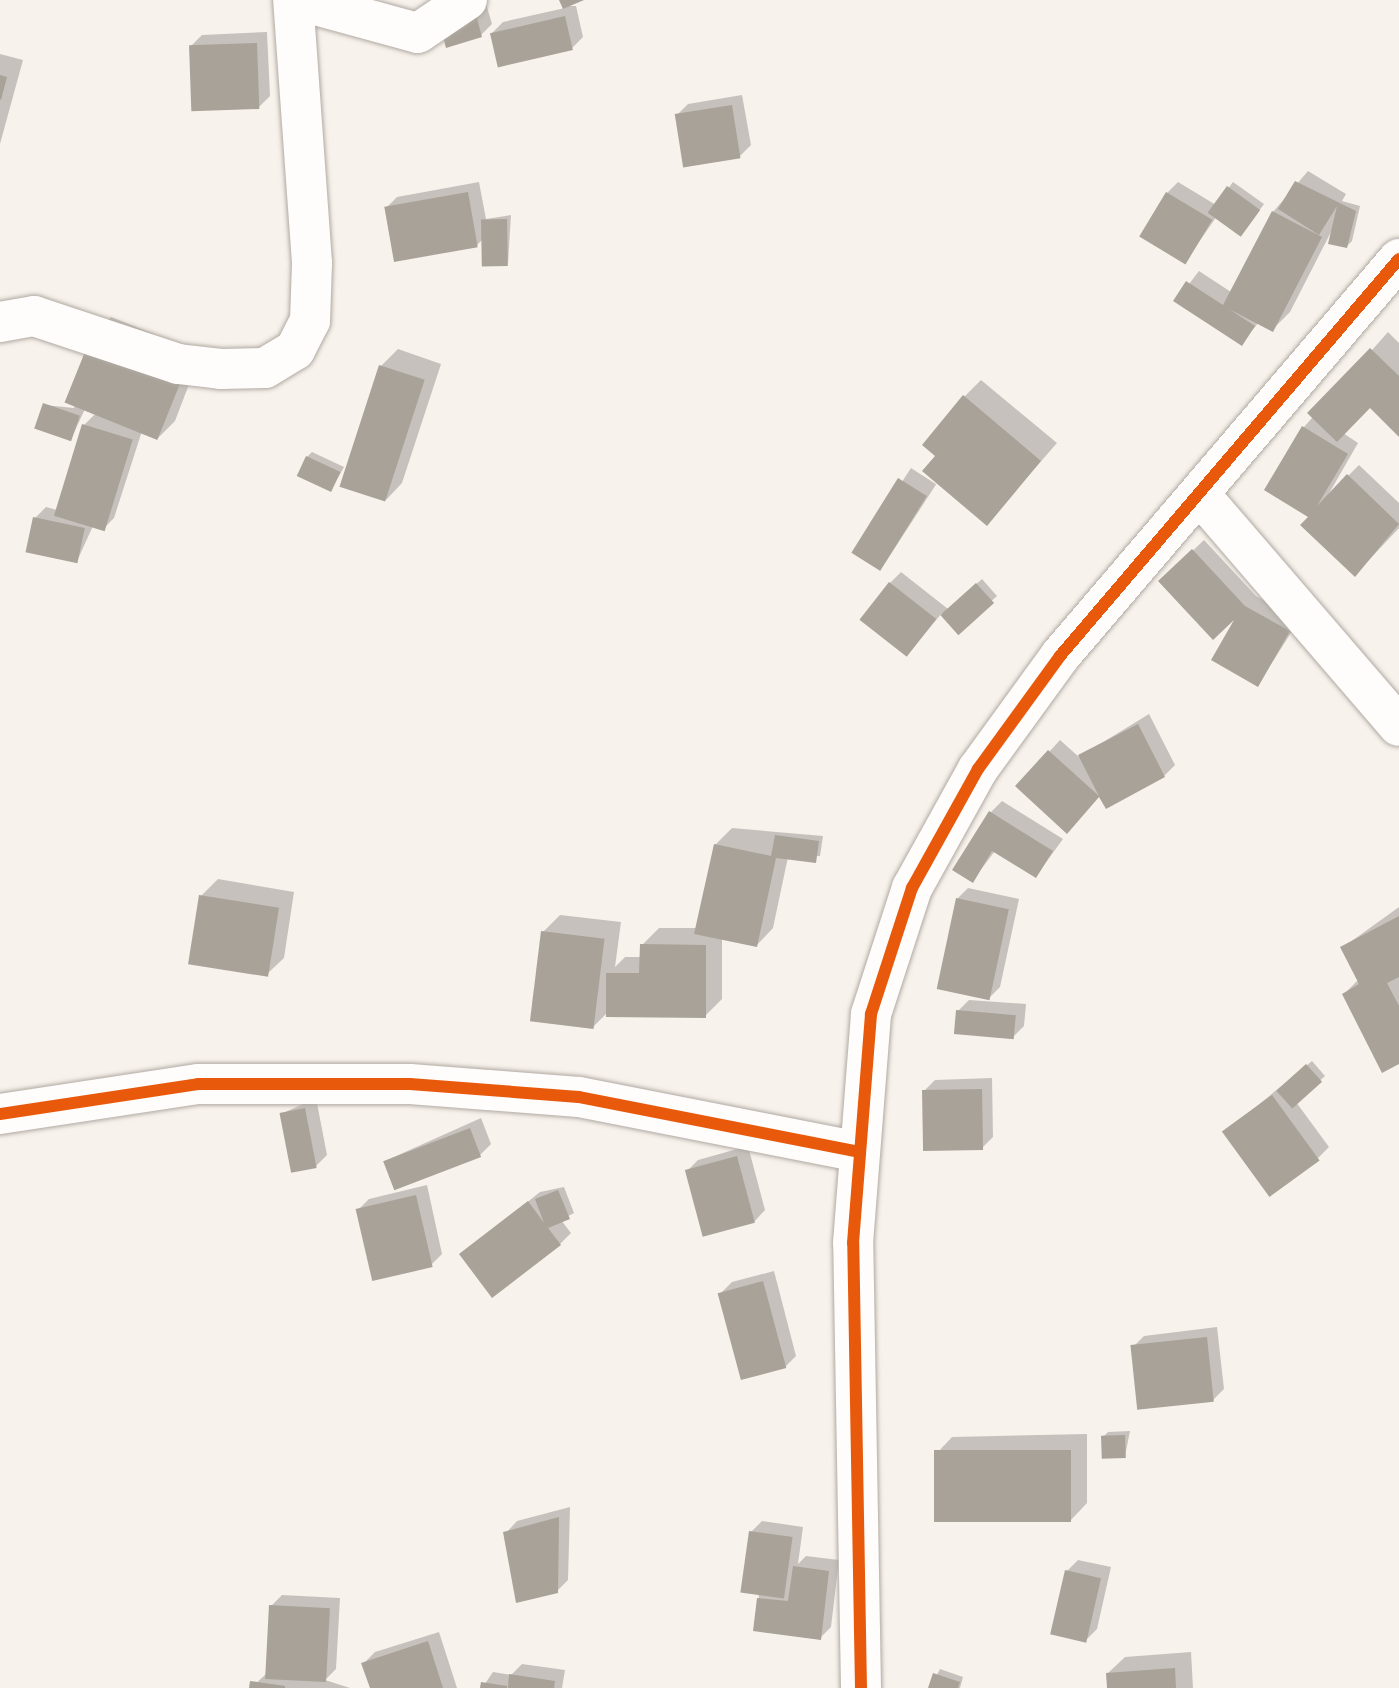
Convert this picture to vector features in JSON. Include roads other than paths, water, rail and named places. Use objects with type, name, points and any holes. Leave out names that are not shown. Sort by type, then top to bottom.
[{"type":"street","points":[[0,322],[34,316],[178,364],[221,369],[265,368],[295,350],[310,321],[312,263],[295,0],[418,33],[467,0]]},
{"type":"street","points":[[861,1688],[853,1243],[871,1014],[912,888],[978,769],[1060,656],[1201,496],[1399,259]]},
{"type":"street","points":[[1201,496],[1399,726]]},
{"type":"street","points":[[0,1114],[198,1084],[410,1084],[594,1099],[860,1152]]}]
